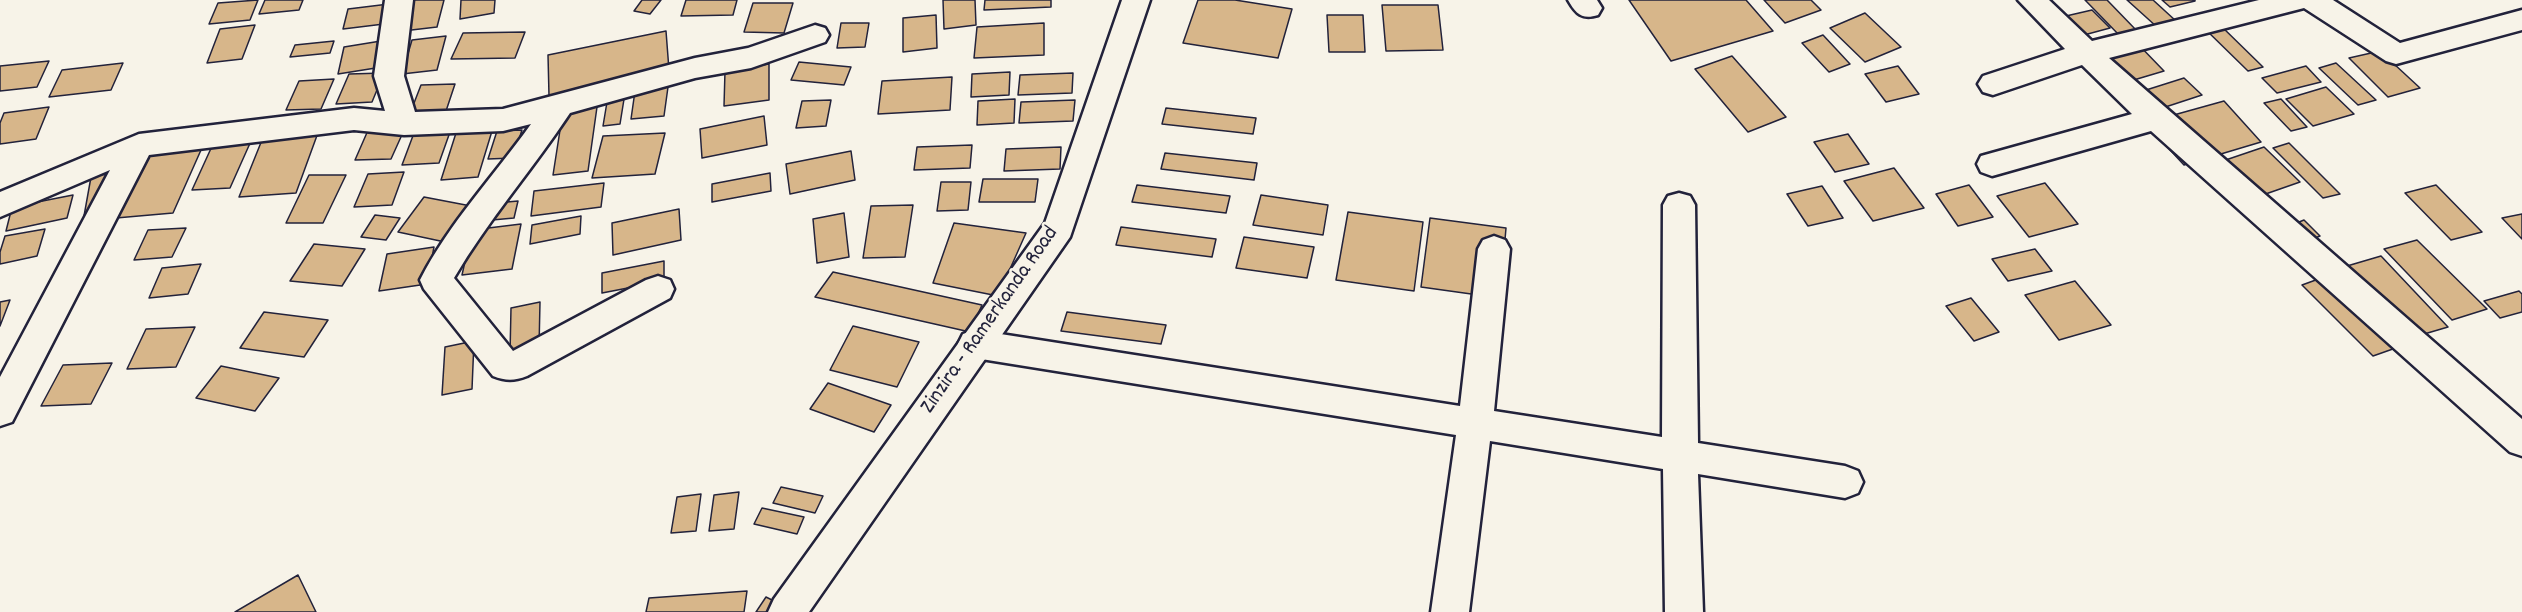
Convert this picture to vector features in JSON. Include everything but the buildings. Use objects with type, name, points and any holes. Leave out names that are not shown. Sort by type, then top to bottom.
[{"type":"street","points":[[399,0],[389,76],[404,124]]},
{"type":"street","name":"Zinzira - Ramerkanda Road","points":[[787,612],[1059,228],[1136,0]]},
{"type":"street","points":[[2032,0],[2156,118],[2522,441]]},
{"type":"street","points":[[1993,84],[2087,53],[2298,0]]},
{"type":"street","points":[[2312,0],[2396,54],[2522,20]]},
{"type":"street","points":[[0,205],[139,145],[354,119],[404,124],[503,120],[695,68],[750,58],[815,35]]},
{"type":"street","points":[[559,106],[511,175],[466,230],[436,280],[505,366],[515,366],[658,289]]},
{"type":"street","points":[[1992,164],[2156,118]]},
{"type":"street","points":[[0,411],[139,145]]},
{"type":"street","points":[[1679,205],[1680,455],[1684,612]]},
{"type":"street","points":[[1450,612],[1475,423],[1494,249]]},
{"type":"street","points":[[975,344],[1845,482]]}]
